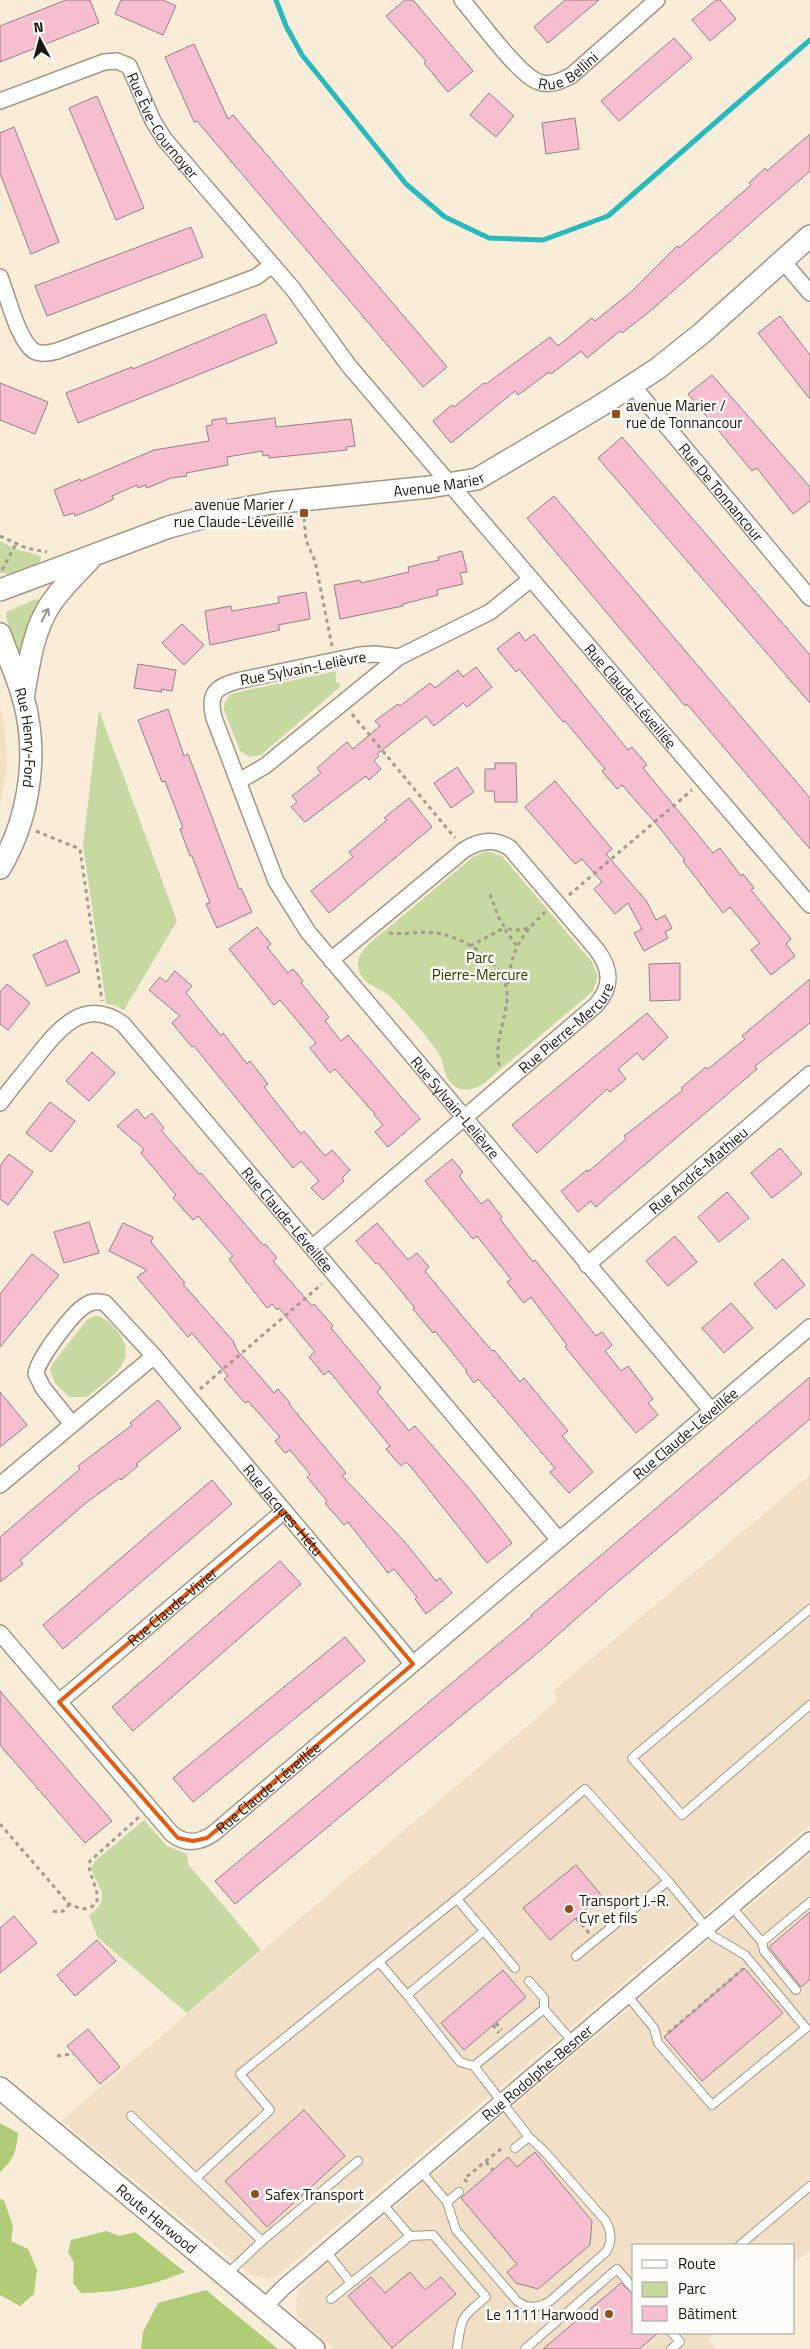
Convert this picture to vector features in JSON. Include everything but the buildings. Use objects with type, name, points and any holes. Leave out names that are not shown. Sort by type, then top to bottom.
[{"type":"street","name":"Rue Bellini","points":[[462,0],[518,66],[531,78],[544,84],[557,82],[572,75],[657,0]]},
{"type":"street","name":"Rue Ève-Cournoyer","points":[[0,101],[104,62],[117,61],[129,66],[152,121],[165,140],[303,302],[349,366],[452,485]]},
{"type":"street","name":"Avenue Marier","points":[[0,590],[193,520],[239,508],[288,501],[452,485],[486,475],[633,386],[664,364],[702,333],[810,236]]},
{"type":"street","points":[[782,260],[810,293]]},
{"type":"street","points":[[0,277],[25,342],[34,351],[50,353],[256,277],[272,265]]},
{"type":"street","name":"Rue De Tonnancour","points":[[633,386],[810,598]]},
{"type":"street","name":"Rue Claude-Léveillée","points":[[452,485],[810,905]]},
{"type":"street","points":[[23,698],[34,642],[44,616],[59,593],[94,555]]},
{"type":"street","name":"Rue Sylvain-Lelièvre","points":[[239,781],[266,766],[399,657],[490,612],[531,579]]},
{"type":"street","name":"Rue Henry-Ford","points":[[0,634],[23,698],[30,739],[27,796],[16,836],[0,868]]},
{"type":"street","name":"Rue Sylvain-Lelièvre","points":[[399,657],[375,654],[360,655],[237,680],[218,689],[213,694],[211,708],[276,881],[300,922],[331,960],[711,1410]]},
{"type":"street","name":"Rue Pierre-Mercure","points":[[313,1248],[596,1004],[606,992],[609,984],[609,975],[603,959],[525,864],[502,843],[488,840],[472,845],[331,960]]},
{"type":"street","name":"Rue Claude-Léveillée","points":[[0,1102],[62,1028],[81,1016],[108,1015],[128,1028],[559,1540]]},
{"type":"street","name":"Rue André-Mathieu","points":[[587,1265],[810,1074]]},
{"type":"street","name":"Rue Jacques-Hétu","points":[[72,1424],[43,1388],[36,1374],[39,1360],[81,1308],[94,1302],[105,1303],[154,1356],[413,1664]]},
{"type":"street","name":"Rue Claude-Léveillée","points":[[0,1633],[172,1834],[185,1841],[201,1840],[214,1833],[810,1328]]},
{"type":"street","points":[[0,1485],[154,1356]]},
{"type":"street","name":"Rue Claude-Vivier","points":[[59,1702],[284,1511]]},
{"type":"street","name":"Rue Rodolphe-Besner","points":[[264,2306],[326,2250],[810,1840]]},
{"type":"street","name":"Route Harwood","points":[[0,2088],[314,2349]]},
{"type":"lane","points":[[810,1609],[632,1758],[682,1815],[810,1705]]},
{"type":"lane","points":[[196,2178],[270,2110],[240,2074],[457,1899],[585,1789],[668,1881],[718,1941],[745,1955],[806,2028],[712,2105],[658,2043],[654,2028],[627,1995]]},
{"type":"lane","points":[[576,1956],[668,1881]]},
{"type":"lane","points":[[457,1899],[515,1968]]},
{"type":"lane","points":[[762,1942],[810,1902]]},
{"type":"lane","points":[[731,1906],[762,1942],[764,1951],[796,1990]]},
{"type":"lane","points":[[407,1995],[484,1932]]},
{"type":"lane","points":[[380,1962],[460,2062],[474,2066],[529,2137],[544,2150],[605,2220],[611,2234],[610,2244],[606,2252],[550,2301],[541,2306],[531,2307],[517,2301],[456,2230],[447,2202],[420,2170]]},
{"type":"lane","points":[[529,1981],[544,1998],[544,2009],[572,2041]]},
{"type":"lane","points":[[474,2066],[544,2009]]},
{"type":"lane","points":[[131,2116],[262,2241]]},
{"type":"lane","points":[[515,2148],[529,2137]]},
{"type":"lane","points":[[226,2275],[262,2241],[358,2161]]},
{"type":"lane","points":[[741,2244],[810,2186]]},
{"type":"lane","points":[[447,2202],[459,2192]]},
{"type":"lane","points":[[382,2203],[410,2236]]},
{"type":"lane","points":[[331,2299],[410,2236],[433,2235],[486,2297],[465,2315],[460,2324],[457,2349]]},
{"type":"lane","points":[[326,2250],[351,2283]]},
{"type":"lane","points":[[525,2349],[616,2269],[632,2287]]},
{"type":"lane","points":[[671,2349],[680,2342],[673,2334]]},
{"type":"path","points":[[304,513],[306,540],[315,561],[333,648]]},
{"type":"path","points":[[0,536],[16,544],[52,553]]},
{"type":"path","points":[[0,573],[16,544]]},
{"type":"path","points":[[350,712],[457,840]]},
{"type":"path","points":[[567,897],[694,788]]},
{"type":"path","points":[[33,830],[80,849],[102,1002]]},
{"type":"path","points":[[490,894],[504,928],[516,946]]},
{"type":"path","points":[[500,1070],[497,1049],[508,1000],[507,987],[516,946],[529,928],[548,910]]},
{"type":"path","points":[[504,928],[510,931],[529,928]]},
{"type":"path","points":[[469,946],[504,928]]},
{"type":"path","points":[[383,932],[404,934],[437,933],[469,946],[499,970],[507,987]]},
{"type":"path","points":[[480,935],[483,939]]},
{"type":"path","points":[[197,1391],[325,1282]]},
{"type":"path","points":[[0,1824],[68,1904],[77,1908],[87,1909],[94,1906],[98,1901],[98,1894],[89,1875],[90,1861],[140,1816]]},
{"type":"path","points":[[53,1911],[61,1913],[65,1911],[68,1904]]},
{"type":"path","points":[[576,1918],[580,1923]]},
{"type":"path","points":[[664,2036],[744,1968]]},
{"type":"path","points":[[57,2056],[74,2054]]},
{"type":"path","points":[[471,2188],[464,2179],[502,2148],[506,2154]]},
{"type":"path","points":[[486,2162],[493,2170]]},
{"type":"highlighted area","points":[[284,1511],[413,1664],[207,1838],[193,1841],[178,1838],[59,1702]]},
{"type":"shaded area","points":[[0,705],[5,728],[7,767],[0,804]]},
{"type":"shaded area","points":[[810,1475],[810,1825],[277,2276],[268,2279],[251,2275],[61,2121],[559,1699],[553,1691]]},
{"type":"shaded area","points":[[810,1855],[810,2250],[795,2263],[795,2244],[632,2244],[632,2334],[713,2334],[708,2339],[716,2349],[335,2349],[297,2316],[296,2299],[299,2290],[306,2282]]},
{"type":"green space","points":[[0,541],[15,549],[38,555],[41,557],[40,562],[14,574],[0,573]]},
{"type":"green space","points":[[36,599],[41,602],[19,652],[7,621],[6,612]]},
{"type":"green space","points":[[336,671],[336,683],[339,682],[340,687],[261,755],[250,757],[240,751],[224,710],[224,704],[230,694]]},
{"type":"green space","points":[[99,710],[177,921],[124,1010],[114,1005],[106,1004],[83,845]]},
{"type":"green space","name":"Parc Pierre-Mercure","points":[[487,851],[502,856],[592,962],[598,977],[593,991],[482,1085],[463,1090],[450,1082],[439,1054],[392,998],[363,978],[358,968],[358,960],[370,943],[473,857]]},
{"type":"green space","points":[[96,1316],[106,1320],[118,1332],[126,1352],[124,1361],[112,1376],[87,1397],[69,1397],[55,1383],[50,1370],[52,1364],[88,1319]]},
{"type":"green space","points":[[144,1820],[167,1846],[187,1854],[188,1864],[261,1950],[187,2013],[98,1938],[89,1916],[97,1909],[102,1897],[102,1892],[91,1867],[95,1861]]},
{"type":"green space","points":[[0,2123],[18,2133],[14,2155],[0,2172]]},
{"type":"green space","points":[[0,2199],[4,2200],[13,2226],[11,2241],[28,2249],[37,2270],[34,2294],[20,2306],[0,2295]]},
{"type":"green space","points":[[106,2231],[120,2236],[135,2232],[185,2272],[134,2288],[108,2292],[81,2293],[73,2283],[74,2263],[68,2252],[71,2240]]},
{"type":"green space","points":[[206,2290],[278,2349],[141,2349],[143,2332],[158,2303]]},
{"type":"waterway","points":[[276,0],[286,26],[302,55],[406,184],[445,217],[489,238],[543,240],[608,216],[810,40]]},
{"type":"place","name":"avenue Marier / rue de Tonnancour","points":[[616,414]]},
{"type":"place","name":"avenue Marier / rue Claude-Léveillé","points":[[304,513]]},
{"type":"place","name":"Transport J.-R. Cyr et fils","points":[[569,1909]]},
{"type":"place","name":"Safex Transport","points":[[255,2194]]},
{"type":"place","name":"Le 1111 Harwood","points":[[609,2314]]}]
